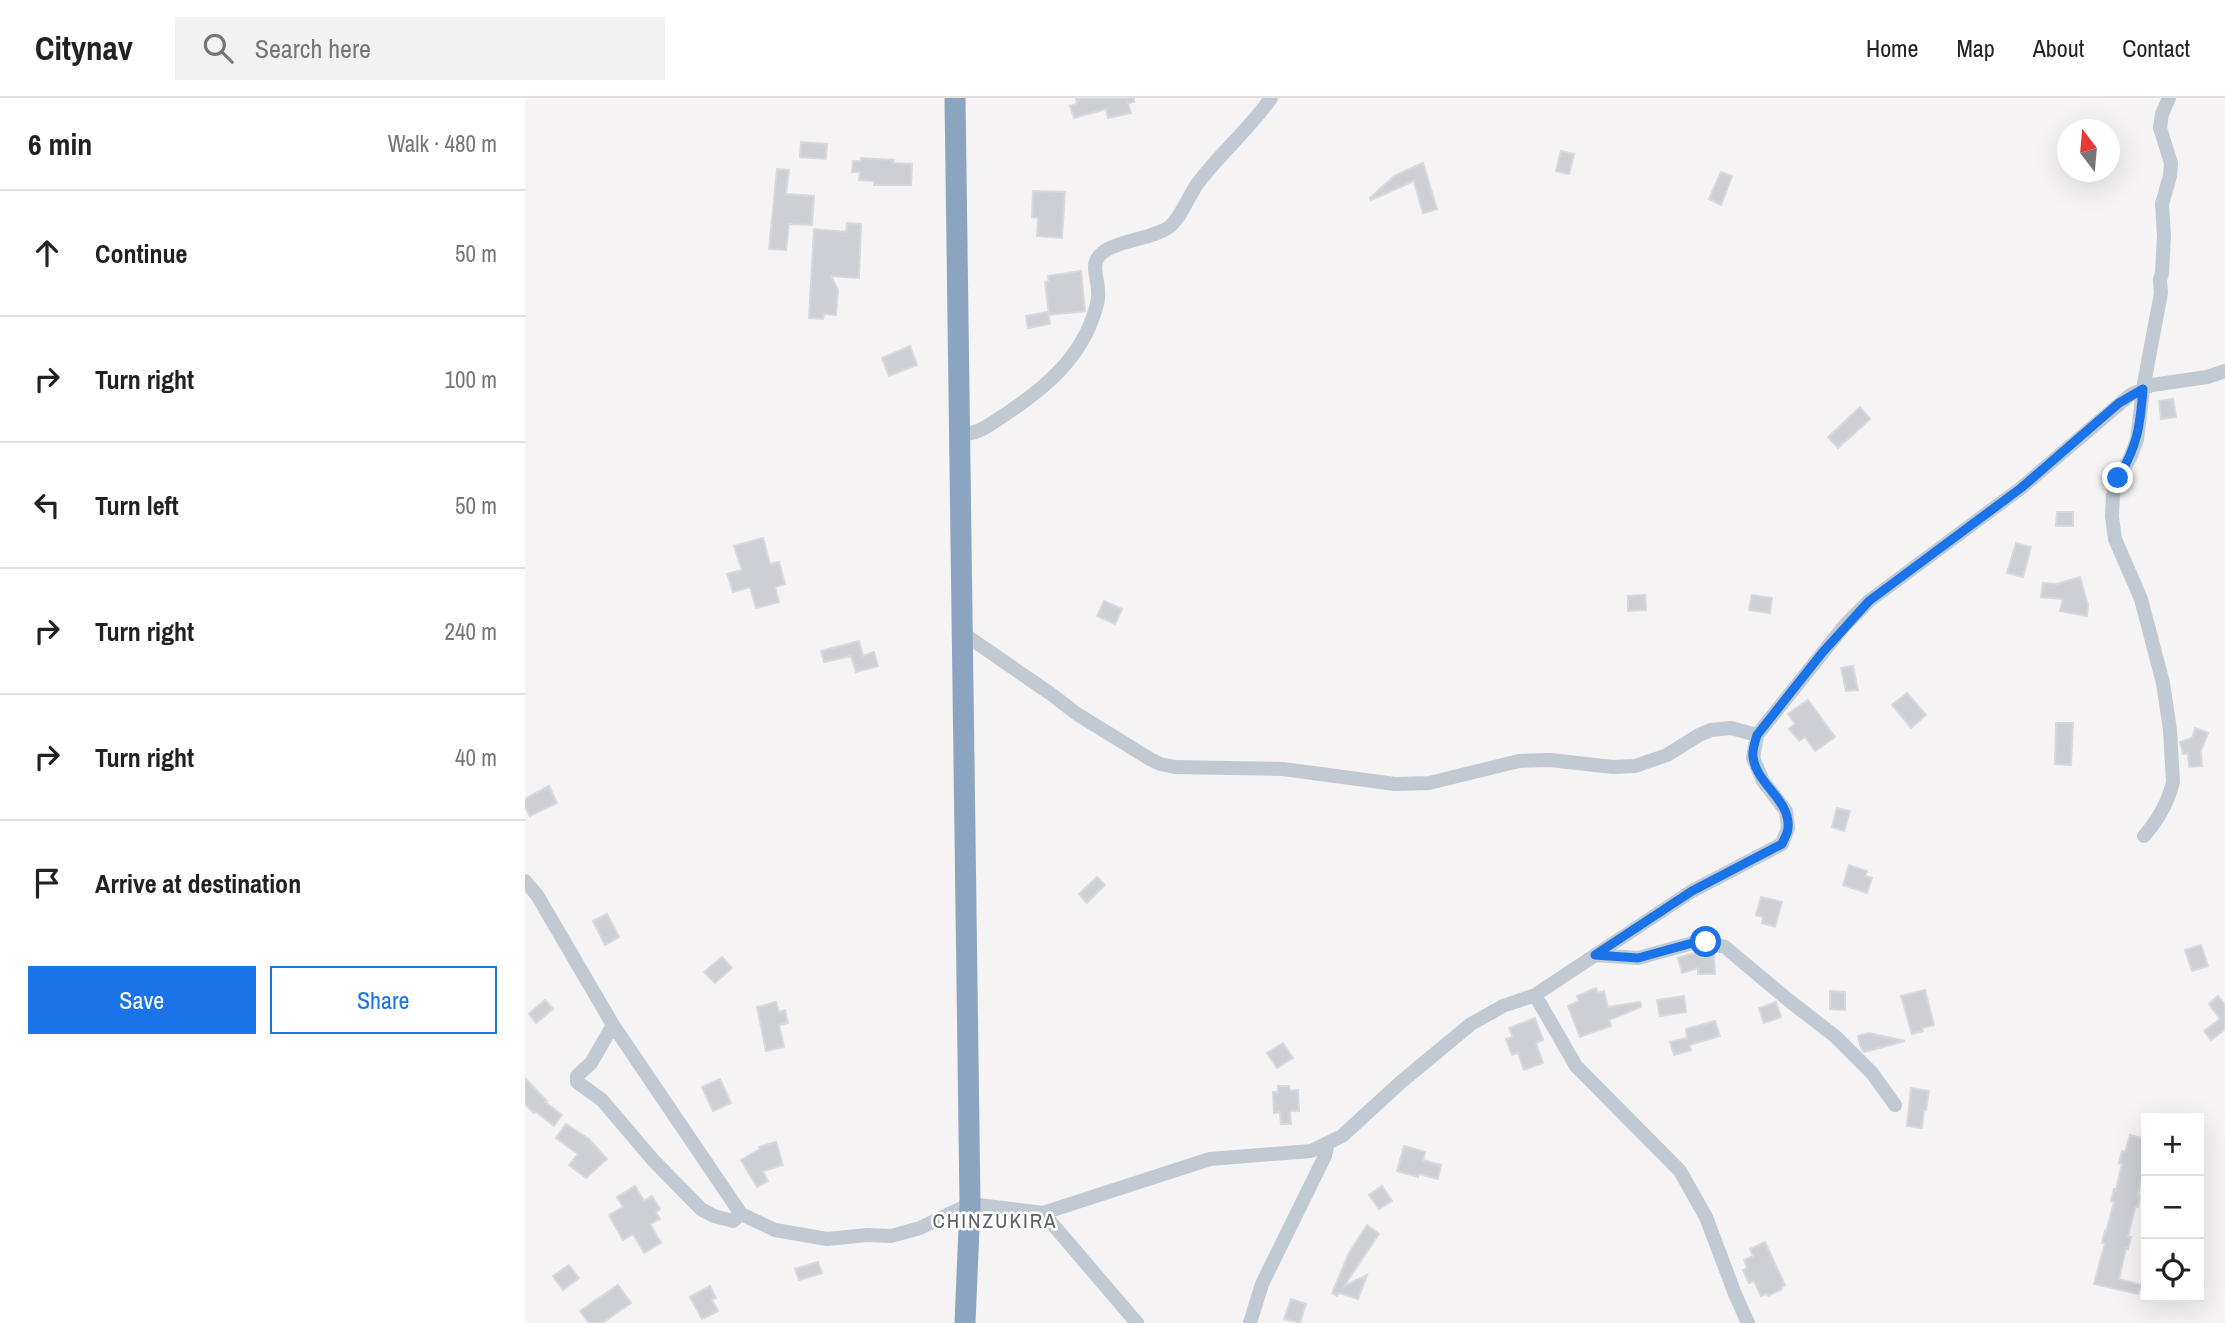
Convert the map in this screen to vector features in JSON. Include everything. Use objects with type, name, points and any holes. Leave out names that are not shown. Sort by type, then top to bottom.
[{"type":"highway","points":[[955,98],[970,1204],[965,1323]]},
{"type":"street","points":[[959,434],[973,435],[991,424],[1035,394],[1066,365],[1094,314],[1099,292],[1096,259],[1112,247],[1169,227],[1177,219],[1198,183],[1260,115],[1271,98]]},
{"type":"street","points":[[2144,836],[2162,812],[2173,782],[2171,730],[2163,683],[2141,599],[2115,539],[2112,517],[2113,495],[2118,478],[2137,440],[2143,389],[2161,293],[2164,236],[2162,204],[2171,163],[2160,128],[2162,114],[2169,98]]},
{"type":"street","points":[[525,881],[537,895],[613,1025],[741,1214],[775,1230],[827,1239],[867,1235],[891,1236],[920,1228],[970,1204],[1043,1213],[1210,1159],[1311,1151],[1342,1136],[1471,1024],[1503,1006],[1535,995],[1692,891],[1782,844],[1789,828],[1786,811],[1763,781],[1753,758],[1757,735],[1822,653],[1869,601],[2021,488],[2119,403],[2162,382],[2207,377],[2225,371]]},
{"type":"street","points":[[961,632],[1077,714],[1150,759],[1175,767],[1283,769],[1395,784],[1429,783],[1519,761],[1550,760],[1613,767],[1635,766],[1667,755],[1699,734],[1711,730],[1731,728],[1757,735]]},
{"type":"street","points":[[1595,955],[1638,958],[1696,942],[1725,947],[1836,1037],[1872,1073],[1895,1105]]},
{"type":"street","points":[[1535,995],[1576,1066],[1679,1171],[1706,1217],[1748,1323]]},
{"type":"street","points":[[613,1025],[591,1063],[577,1076],[577,1082],[602,1100],[653,1160],[701,1209],[733,1221],[741,1214]]},
{"type":"street","points":[[1250,1323],[1262,1284],[1325,1156],[1328,1143]]},
{"type":"street","points":[[1043,1213],[1137,1323]]},
{"type":"building","points":[[1076,98],[1134,98],[1134,102],[1128,103],[1131,113],[1108,118],[1106,109],[1074,118],[1070,106],[1077,104]]},
{"type":"building","points":[[801,142],[827,144],[826,159],[800,157]]},
{"type":"building","points":[[1561,151],[1574,154],[1569,174],[1556,171]]},
{"type":"building","points":[[861,158],[912,164],[911,185],[874,185],[874,181],[859,180],[860,172],[852,172],[853,161],[861,161]]},
{"type":"building","points":[[1423,163],[1437,209],[1423,213],[1414,181],[1371,200],[1370,198],[1394,176]]},
{"type":"building","points":[[777,169],[789,170],[786,194],[814,196],[812,225],[789,224],[786,250],[769,249]]},
{"type":"building","points":[[1721,172],[1732,176],[1721,205],[1709,199]]},
{"type":"building","points":[[1033,191],[1065,192],[1062,238],[1037,236],[1038,218],[1032,217]]},
{"type":"building","points":[[847,223],[861,224],[859,278],[831,276],[838,290],[836,315],[824,314],[823,319],[809,318],[814,229],[846,232]]},
{"type":"building","points":[[1081,271],[1085,311],[1049,315],[1045,282],[1049,281],[1048,276]]},
{"type":"building","points":[[1048,312],[1050,324],[1028,328],[1026,316]]},
{"type":"building","points":[[910,346],[917,365],[889,376],[882,358]]},
{"type":"building","points":[[2173,399],[2176,417],[2161,419],[2159,401]]},
{"type":"building","points":[[1860,407],[1870,419],[1838,448],[1828,437]]},
{"type":"building","points":[[2057,512],[2073,512],[2073,526],[2056,526]]},
{"type":"building","points":[[763,538],[770,564],[779,562],[785,584],[775,587],[779,602],[756,608],[750,587],[733,592],[727,574],[742,570],[734,546]]},
{"type":"building","points":[[2016,543],[2031,547],[2023,577],[2007,573]]},
{"type":"building","points":[[2080,577],[2088,605],[2087,616],[2060,611],[2063,599],[2041,597],[2043,583],[2057,584]]},
{"type":"building","points":[[1645,595],[1646,610],[1628,611],[1628,596]]},
{"type":"building","points":[[1752,595],[1772,598],[1770,613],[1749,610]]},
{"type":"building","points":[[1104,601],[1122,609],[1115,624],[1097,616]]},
{"type":"building","points":[[859,641],[863,656],[874,652],[878,666],[856,672],[851,656],[824,662],[821,651]]},
{"type":"building","points":[[1853,666],[1858,690],[1846,691],[1841,668]]},
{"type":"building","points":[[1907,693],[1926,715],[1911,728],[1892,705]]},
{"type":"building","points":[[1808,700],[1835,737],[1815,751],[1805,737],[1799,741],[1789,729],[1795,724],[1788,714]]},
{"type":"building","points":[[2056,723],[2073,723],[2071,765],[2055,764]]},
{"type":"building","points":[[2195,728],[2208,733],[2201,751],[2202,766],[2189,767],[2188,753],[2183,754],[2180,742],[2192,738]]},
{"type":"building","points":[[549,786],[557,803],[530,816],[525,807],[525,799]]},
{"type":"building","points":[[1837,808],[1850,811],[1844,831],[1832,827]]},
{"type":"building","points":[[1849,865],[1867,871],[1865,876],[1872,878],[1867,893],[1843,885]]},
{"type":"building","points":[[1097,877],[1105,885],[1087,903],[1079,894]]},
{"type":"building","points":[[1761,897],[1782,902],[1775,927],[1762,923],[1763,917],[1756,915]]},
{"type":"building","points":[[607,914],[619,937],[605,945],[593,921]]},
{"type":"building","points":[[2201,945],[2208,966],[2192,971],[2185,950]]},
{"type":"building","points":[[1697,952],[1714,954],[1715,974],[1698,974],[1698,968],[1682,973],[1678,958]]},
{"type":"building","points":[[722,957],[732,968],[715,983],[704,972]]},
{"type":"building","points":[[1596,988],[1598,993],[1604,991],[1608,1007],[1640,1002],[1641,1007],[1609,1020],[1611,1026],[1580,1037],[1568,1006],[1579,1001],[1577,996]]},
{"type":"building","points":[[1925,990],[1934,1025],[1912,1034],[1901,996]]},
{"type":"building","points":[[1830,991],[1845,992],[1845,1010],[1830,1009]]},
{"type":"building","points":[[1684,996],[1686,1012],[1660,1016],[1657,1000]]},
{"type":"building","points":[[2218,996],[2225,1005],[2225,1029],[2211,1040],[2204,1031],[2220,1019],[2209,1004]]},
{"type":"building","points":[[545,1000],[553,1009],[536,1023],[529,1014]]},
{"type":"building","points":[[776,1002],[779,1012],[785,1010],[788,1023],[779,1025],[784,1047],[766,1051],[757,1007]]},
{"type":"building","points":[[1776,1002],[1781,1017],[1764,1023],[1759,1008]]},
{"type":"building","points":[[1535,1018],[1543,1040],[1536,1043],[1543,1063],[1524,1070],[1518,1053],[1512,1055],[1506,1039],[1513,1037],[1509,1028]]},
{"type":"building","points":[[1715,1021],[1720,1036],[1689,1045],[1691,1050],[1674,1055],[1670,1042],[1687,1038],[1686,1029]]},
{"type":"building","points":[[1869,1033],[1905,1041],[1864,1052],[1858,1036]]},
{"type":"building","points":[[1283,1043],[1293,1058],[1277,1068],[1267,1053]]},
{"type":"building","points":[[525,1078],[547,1101],[545,1102],[562,1115],[554,1126],[525,1104]]},
{"type":"building","points":[[720,1079],[731,1103],[713,1111],[702,1087]]},
{"type":"building","points":[[1278,1086],[1289,1086],[1290,1091],[1298,1090],[1299,1111],[1290,1111],[1291,1124],[1281,1124],[1280,1112],[1274,1113],[1273,1092],[1278,1092]]},
{"type":"building","points":[[1911,1088],[1929,1091],[1922,1128],[1907,1126]]},
{"type":"building","points":[[566,1124],[589,1139],[607,1159],[586,1178],[569,1165],[578,1154],[556,1138]]},
{"type":"building","points":[[2130,1135],[2141,1138],[2140,1196],[2138,1207],[2135,1207],[2128,1237],[2131,1237],[2119,1279],[2141,1285],[2138,1294],[2094,1284],[2114,1202],[2111,1201],[2122,1164],[2119,1163],[2122,1151],[2125,1152]]},
{"type":"building","points":[[776,1142],[783,1165],[763,1171],[768,1181],[757,1187],[741,1160],[760,1149],[759,1147]]},
{"type":"building","points":[[1404,1146],[1425,1152],[1423,1160],[1441,1165],[1438,1179],[1397,1171]]},
{"type":"building","points":[[635,1186],[644,1201],[652,1196],[660,1209],[656,1212],[660,1219],[650,1224],[661,1243],[644,1253],[633,1234],[623,1240],[609,1215],[623,1207],[617,1197]]},
{"type":"building","points":[[1382,1186],[1392,1201],[1379,1209],[1369,1195]]},
{"type":"building","points":[[1367,1225],[1379,1234],[1344,1286],[1367,1275],[1358,1299],[1339,1293],[1337,1296],[1332,1293],[1349,1253]]},
{"type":"building","points":[[1765,1242],[1785,1285],[1768,1296],[1761,1296],[1754,1281],[1749,1283],[1743,1270],[1747,1268],[1744,1260],[1753,1256],[1750,1249]]},
{"type":"building","points":[[818,1262],[822,1273],[799,1280],[795,1269]]},
{"type":"building","points":[[569,1265],[579,1278],[563,1290],[553,1276]]},
{"type":"building","points":[[618,1285],[631,1303],[602,1323],[589,1323],[580,1311]]},
{"type":"building","points":[[710,1286],[716,1298],[712,1300],[718,1311],[702,1319],[690,1297]]},
{"type":"building","points":[[1291,1299],[1306,1304],[1300,1323],[1284,1319]]},
{"type":"district","name":"CHINZUKIRA","points":[[995,1221]]},
{"type":"route","points":[[1706,942],[1696,942],[1638,958],[1595,955],[1692,891],[1782,844],[1789,828],[1786,811],[1763,781],[1753,758],[1753,750],[1757,735],[1822,653],[1869,601],[2021,488],[2119,403],[2143,389],[2137,440],[2118,478]]}]
